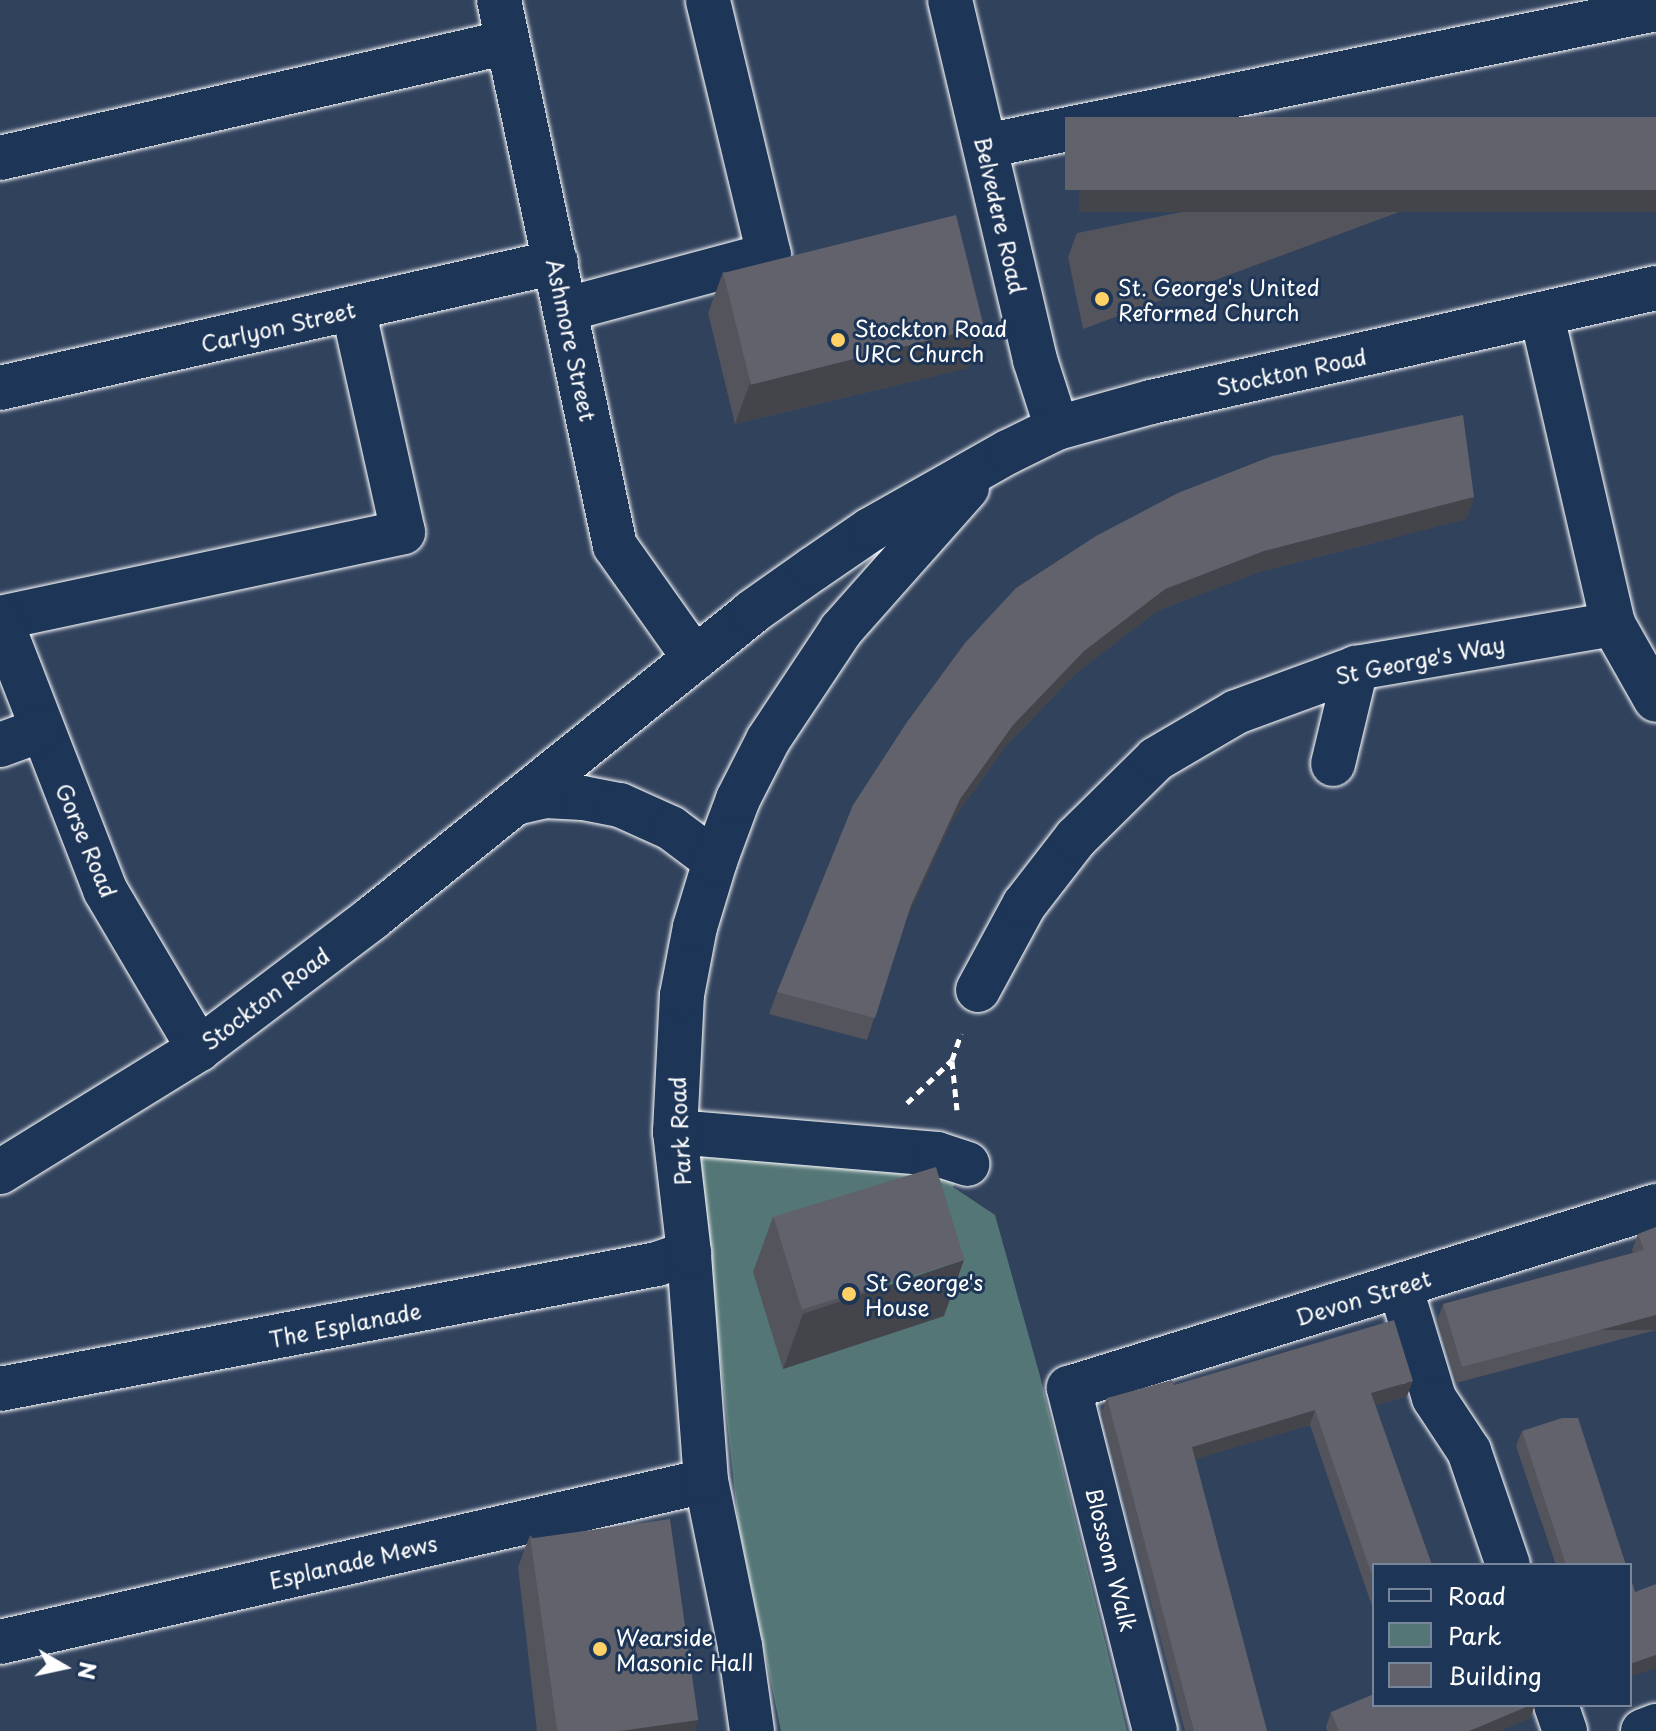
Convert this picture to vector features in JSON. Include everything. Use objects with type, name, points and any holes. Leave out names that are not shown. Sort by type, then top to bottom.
[{"type":"main road","name":"Ashmore Street","points":[[499,0],[615,546],[695,659]]},
{"type":"main road","points":[[567,309],[769,255],[708,0]]},
{"type":"main road","name":"Belvedere Road","points":[[950,0],[1035,360],[1057,428]]},
{"type":"main road","points":[[985,146],[1656,9]]},
{"type":"main road","points":[[0,158],[508,42]]},
{"type":"main road","name":"Carlyon Street","points":[[0,388],[556,262]]},
{"type":"main road","name":"Stockton Road","points":[[0,1172],[199,1049],[515,803],[752,612],[870,530],[990,462],[1057,428],[1151,402],[1656,288]]},
{"type":"main road","name":"Stockton Road","points":[[1599,303],[1656,301]]},
{"type":"main road","points":[[0,618],[403,532],[353,309]]},
{"type":"main road","points":[[1542,316],[1633,644],[1656,700]]},
{"type":"main road","name":"Stockton Road","points":[[884,580],[990,462]]},
{"type":"main road","name":"Park Road","points":[[752,1731],[740,1646],[706,1481],[689,1253],[675,1132],[682,995],[695,927],[738,799],[768,740],[841,630],[884,580]]},
{"type":"main road","name":"Gorse Road","points":[[0,618],[105,890],[199,1049]]},
{"type":"main road","name":"St George's Way","points":[[978,990],[1024,905],[1076,838],[1156,759],[1236,712],[1356,668],[1633,644]]},
{"type":"main road","points":[[1333,764],[1356,668]]},
{"type":"main road","points":[[0,745],[41,730]]},
{"type":"main road","name":"Stockton Road","points":[[515,803],[545,796],[583,798],[620,805],[671,828],[715,861]]},
{"type":"main road","points":[[675,1132],[937,1154],[967,1164]]},
{"type":"main road","name":"Devon Street","points":[[1069,1388],[1656,1206]]},
{"type":"main road","name":"The Esplanade","points":[[0,1389],[657,1264],[689,1253]]},
{"type":"main road","points":[[1400,1286],[1434,1398],[1469,1451],[1507,1563]]},
{"type":"main road","name":"Blossom Walk","points":[[1069,1388],[1155,1731]]},
{"type":"main road","name":"Esplanade Mews","points":[[0,1642],[706,1481]]},
{"type":"main road","points":[[1557,1707],[1565,1731]]},
{"type":"main road","points":[[1643,1731],[1656,1726]]},
{"type":"path","points":[[898,1111],[952,1060],[978,990]]},
{"type":"green space","points":[[696,1135],[967,1164],[953,1187],[995,1215],[1040,1376],[1127,1731],[781,1731],[738,1522]]},
{"type":"building","points":[[1065,117],[1656,117],[1656,190],[1065,190]]},
{"type":"building","name":"Stockton Road URC Church","points":[[956,215],[984,327],[751,385],[723,273]]},
{"type":"building","points":[[1463,415],[1474,497],[1264,551],[1165,589],[1084,651],[1013,725],[960,799],[911,905],[875,1018],[777,992],[853,805],[907,722],[965,643],[1016,588],[1096,536],[1178,493],[1272,456]]},
{"type":"building","points":[[936,1167],[964,1260],[802,1309],[773,1217]]},
{"type":"building","points":[[1656,1227],[1656,1315],[1462,1367],[1443,1304],[1644,1250],[1638,1234]]},
{"type":"building","points":[[1394,1320],[1413,1381],[1371,1393],[1431,1563],[1372,1563],[1372,1575],[1315,1410],[1192,1447],[1267,1731],[1194,1731],[1107,1398],[1172,1380],[1174,1385]]},
{"type":"building","points":[[1562,1418],[1578,1418],[1625,1563],[1565,1563],[1522,1431]]},
{"type":"building","name":"Wearside Masonic Hall","points":[[670,1519],[698,1720],[620,1731],[557,1731],[530,1539]]},
{"type":"building","points":[[1632,1582],[1635,1592],[1656,1584],[1656,1655],[1632,1663]]},
{"type":"building","points":[[1372,1695],[1372,1707],[1526,1707],[1469,1731],[1339,1731],[1331,1712]]},
{"type":"place","name":"St. George's United Reformed Church","points":[[1102,299]]},
{"type":"place","name":"Stockton Road URC Church","points":[[838,340]]},
{"type":"place","name":"St George's House","points":[[849,1294]]},
{"type":"place","name":"Wearside Masonic Hall","points":[[600,1649]]}]
